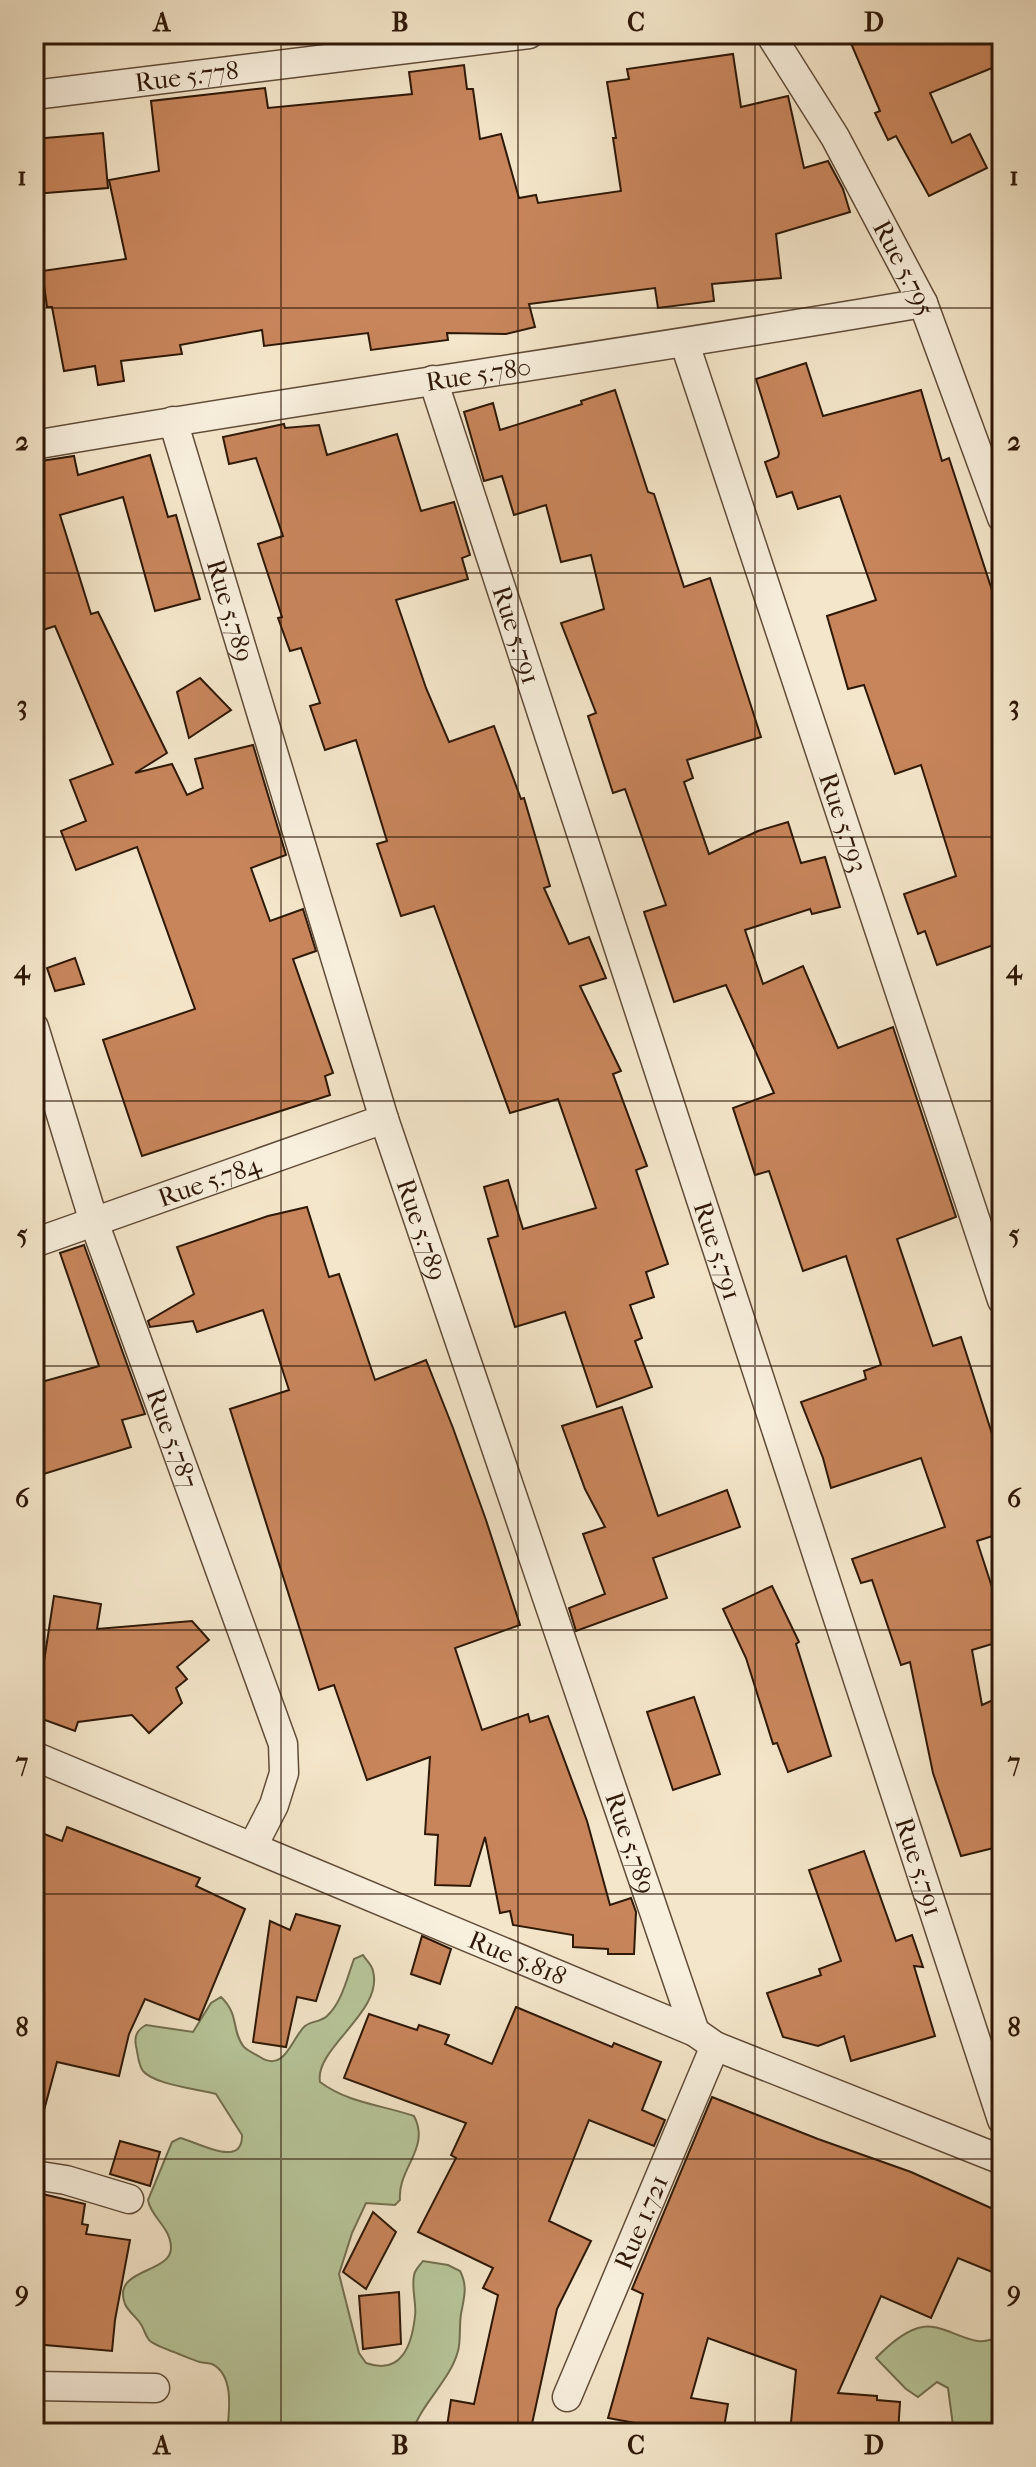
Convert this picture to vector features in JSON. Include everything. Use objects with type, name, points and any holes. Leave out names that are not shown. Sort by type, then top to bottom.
[{"type":"street","name":"Rue 5.778","points":[[34,95],[529,34]]},
{"type":"street","name":"Rue 5.795","points":[[770,34],[835,137],[923,303],[1002,518]]},
{"type":"street","name":"Rue 5.780","points":[[34,445],[433,380],[685,344],[923,303]]},
{"type":"street","name":"Rue 5.793","points":[[685,344],[1002,1300]]},
{"type":"street","name":"Rue 5.791","points":[[433,380],[1002,2120]]},
{"type":"street","name":"Rue 5.789","points":[[173,421],[384,1119],[705,2039]]},
{"type":"street","name":"Rue 5.787","points":[[34,1027],[94,1222],[283,1744],[284,1773],[274,1805],[253,1846]]},
{"type":"street","name":"Rue 5.784","points":[[34,1243],[384,1119]]},
{"type":"street","name":"Rue 5.818","points":[[34,1756],[705,2039],[1002,2160]]},
{"type":"street","name":"Rue 1.721","points":[[567,2397],[705,2039]]},
{"type":"street","points":[[34,2175],[66,2180],[129,2199]]},
{"type":"street","points":[[34,2386],[155,2388]]},
{"type":"green space","points":[[363,1955],[372,1969],[374,1986],[369,2001],[327,2056],[321,2069],[320,2082],[354,2099],[414,2116],[419,2138],[403,2178],[400,2200],[395,2205],[366,2203],[352,2233],[339,2274],[359,2353],[366,2363],[378,2366],[397,2361],[408,2347],[415,2316],[414,2277],[423,2261],[448,2265],[460,2271],[465,2292],[458,2351],[449,2372],[422,2411],[412,2433],[227,2433],[229,2395],[219,2369],[151,2342],[126,2307],[123,2292],[133,2277],[162,2263],[171,2248],[168,2234],[148,2200],[172,2142],[180,2138],[227,2152],[235,2151],[242,2135],[216,2094],[157,2080],[143,2071],[138,2059],[136,2036],[146,2025],[193,2032],[211,2003],[221,1997],[231,2010],[244,2047],[269,2061],[276,2061],[287,2052],[305,2026],[325,2018],[337,2004],[354,1959]]},
{"type":"green space","points":[[1002,2322],[1002,2433],[954,2433],[948,2388],[937,2382],[918,2397],[876,2358],[901,2337],[918,2328],[939,2328],[980,2341],[999,2335]]},
{"type":"building","points":[[847,34],[902,34],[906,43],[929,34],[1002,34],[1002,64],[930,93],[952,143],[970,134],[987,168],[929,196],[896,136],[888,140],[875,113],[880,111]]},
{"type":"building","points":[[733,54],[741,107],[788,96],[804,168],[828,161],[843,189],[850,212],[776,234],[781,278],[712,284],[714,301],[658,308],[655,288],[529,304],[535,327],[506,334],[447,333],[448,340],[371,350],[368,333],[264,346],[262,330],[180,345],[182,354],[121,361],[124,381],[98,385],[95,366],[64,371],[52,307],[47,307],[42,271],[126,259],[109,180],[159,171],[151,101],[265,88],[268,108],[412,94],[409,72],[464,65],[467,89],[473,89],[480,139],[501,134],[519,198],[536,195],[538,203],[621,191],[607,82],[629,79],[627,69]]},
{"type":"building","points":[[103,133],[108,188],[34,194],[34,139]]},
{"type":"building","points":[[806,363],[823,416],[921,390],[942,461],[949,458],[1002,621],[1002,942],[937,965],[925,931],[918,934],[904,894],[956,876],[921,765],[895,774],[864,685],[848,689],[827,616],[876,600],[840,496],[798,509],[792,492],[777,497],[765,462],[778,457],[779,453],[756,379]]},
{"type":"building","points":[[615,390],[648,492],[654,494],[684,587],[710,578],[761,737],[687,760],[693,778],[684,782],[709,854],[758,831],[788,822],[801,863],[825,857],[840,907],[812,914],[810,909],[745,930],[763,984],[803,966],[838,1048],[893,1027],[956,1217],[897,1239],[933,1346],[961,1337],[1002,1465],[1002,1533],[977,1541],[1002,1618],[1002,1641],[972,1650],[982,1705],[1002,1696],[1002,1846],[961,1856],[933,1773],[910,1662],[901,1665],[872,1580],[861,1583],[852,1559],[945,1527],[921,1458],[831,1488],[801,1402],[866,1379],[864,1371],[881,1365],[846,1256],[803,1271],[769,1171],[755,1175],[733,1108],[774,1093],[726,985],[674,1002],[644,912],[666,905],[625,789],[613,793],[588,716],[596,713],[561,623],[604,609],[591,555],[561,562],[546,505],[514,515],[502,476],[484,481],[464,412],[493,403],[500,430]]},
{"type":"building","points":[[284,424],[285,428],[319,425],[327,455],[397,434],[421,511],[454,502],[470,555],[462,558],[468,579],[396,600],[426,688],[449,742],[494,726],[521,799],[524,798],[550,886],[544,888],[569,944],[589,937],[606,978],[580,986],[621,1071],[613,1074],[647,1166],[636,1170],[668,1264],[646,1272],[654,1297],[630,1305],[642,1338],[635,1341],[652,1387],[597,1407],[565,1312],[515,1327],[488,1239],[498,1236],[484,1187],[508,1180],[523,1229],[596,1208],[558,1099],[510,1113],[434,906],[401,916],[377,844],[387,841],[356,740],[325,750],[310,706],[320,703],[301,648],[290,651],[278,618],[282,617],[258,544],[283,536],[256,458],[229,464],[223,437]]},
{"type":"building","points":[[150,455],[168,517],[176,515],[200,599],[155,611],[123,497],[60,515],[91,614],[98,612],[167,753],[135,773],[172,764],[187,795],[203,788],[195,759],[253,745],[286,855],[251,868],[270,921],[303,909],[316,951],[293,959],[333,1073],[325,1076],[330,1095],[142,1156],[103,1040],[195,1009],[137,847],[76,870],[61,831],[86,821],[70,780],[113,764],[55,626],[34,633],[34,462],[74,456],[78,475]]},
{"type":"building","points":[[200,678],[231,710],[189,738],[177,692]]},
{"type":"building","points":[[75,958],[84,984],[55,991],[47,968]]},
{"type":"building","points":[[307,1207],[329,1277],[339,1274],[375,1380],[426,1360],[486,1520],[520,1625],[455,1648],[482,1730],[528,1714],[530,1722],[548,1716],[587,1821],[610,1905],[631,1898],[636,1912],[634,1954],[608,1954],[608,1949],[573,1947],[573,1935],[513,1925],[510,1911],[500,1913],[485,1837],[470,1886],[435,1885],[438,1835],[425,1834],[430,1757],[367,1780],[334,1685],[319,1690],[230,1409],[289,1390],[263,1310],[197,1332],[193,1321],[150,1327],[148,1321],[194,1294],[177,1247],[268,1216]]},
{"type":"building","points":[[84,1245],[145,1414],[122,1420],[131,1447],[34,1477],[34,1384],[99,1366],[60,1253]]},
{"type":"building","points":[[622,1407],[658,1516],[727,1490],[740,1527],[653,1558],[667,1598],[576,1631],[569,1608],[605,1594],[583,1534],[605,1527],[585,1489],[562,1426]]},
{"type":"building","points":[[772,1586],[799,1642],[796,1644],[831,1756],[788,1772],[777,1743],[773,1744],[746,1658],[723,1609]]},
{"type":"building","points":[[54,1596],[101,1604],[97,1629],[192,1621],[209,1640],[177,1667],[187,1679],[176,1688],[182,1703],[149,1733],[132,1715],[78,1722],[75,1731],[34,1716],[34,1678],[41,1681]]},
{"type":"building","points":[[694,1697],[720,1774],[673,1790],[647,1712]]},
{"type":"building","points":[[67,1827],[200,1878],[196,1886],[245,1909],[199,2020],[145,1999],[129,2034],[119,2076],[57,2062],[43,2114],[34,2112],[34,1830],[62,1841]]},
{"type":"building","points":[[864,1851],[896,1941],[912,1935],[923,1967],[914,1966],[935,2036],[851,2061],[844,2036],[818,2046],[783,2037],[767,1993],[821,1975],[819,1969],[841,1961],[809,1870]]},
{"type":"building","points":[[296,1914],[340,1926],[316,2001],[297,1997],[286,2047],[253,2042],[270,1921],[290,1930]]},
{"type":"building","points":[[422,1936],[451,1949],[440,1984],[411,1974]]},
{"type":"building","points":[[516,2007],[612,2047],[614,2043],[661,2062],[642,2110],[665,2120],[654,2146],[589,2120],[549,2221],[591,2241],[557,2309],[530,2433],[446,2433],[451,2400],[474,2404],[498,2295],[483,2288],[493,2268],[418,2232],[456,2158],[451,2155],[466,2123],[344,2078],[369,2014],[417,2030],[419,2025],[449,2035],[445,2044],[492,2064]]},
{"type":"building","points":[[712,2097],[911,2172],[1002,2213],[1002,2276],[958,2258],[931,2318],[881,2296],[838,2393],[877,2396],[877,2400],[900,2402],[898,2433],[790,2433],[796,2370],[708,2338],[691,2398],[728,2404],[723,2433],[689,2433],[608,2418],[643,2294],[632,2289]]},
{"type":"building","points":[[120,2141],[160,2152],[150,2186],[110,2174]]},
{"type":"building","points":[[34,2192],[85,2204],[82,2224],[88,2225],[86,2234],[130,2240],[112,2351],[34,2344]]},
{"type":"building","points":[[373,2212],[396,2232],[366,2289],[343,2272]]},
{"type":"building","points":[[399,2292],[401,2344],[363,2349],[359,2296]]}]
